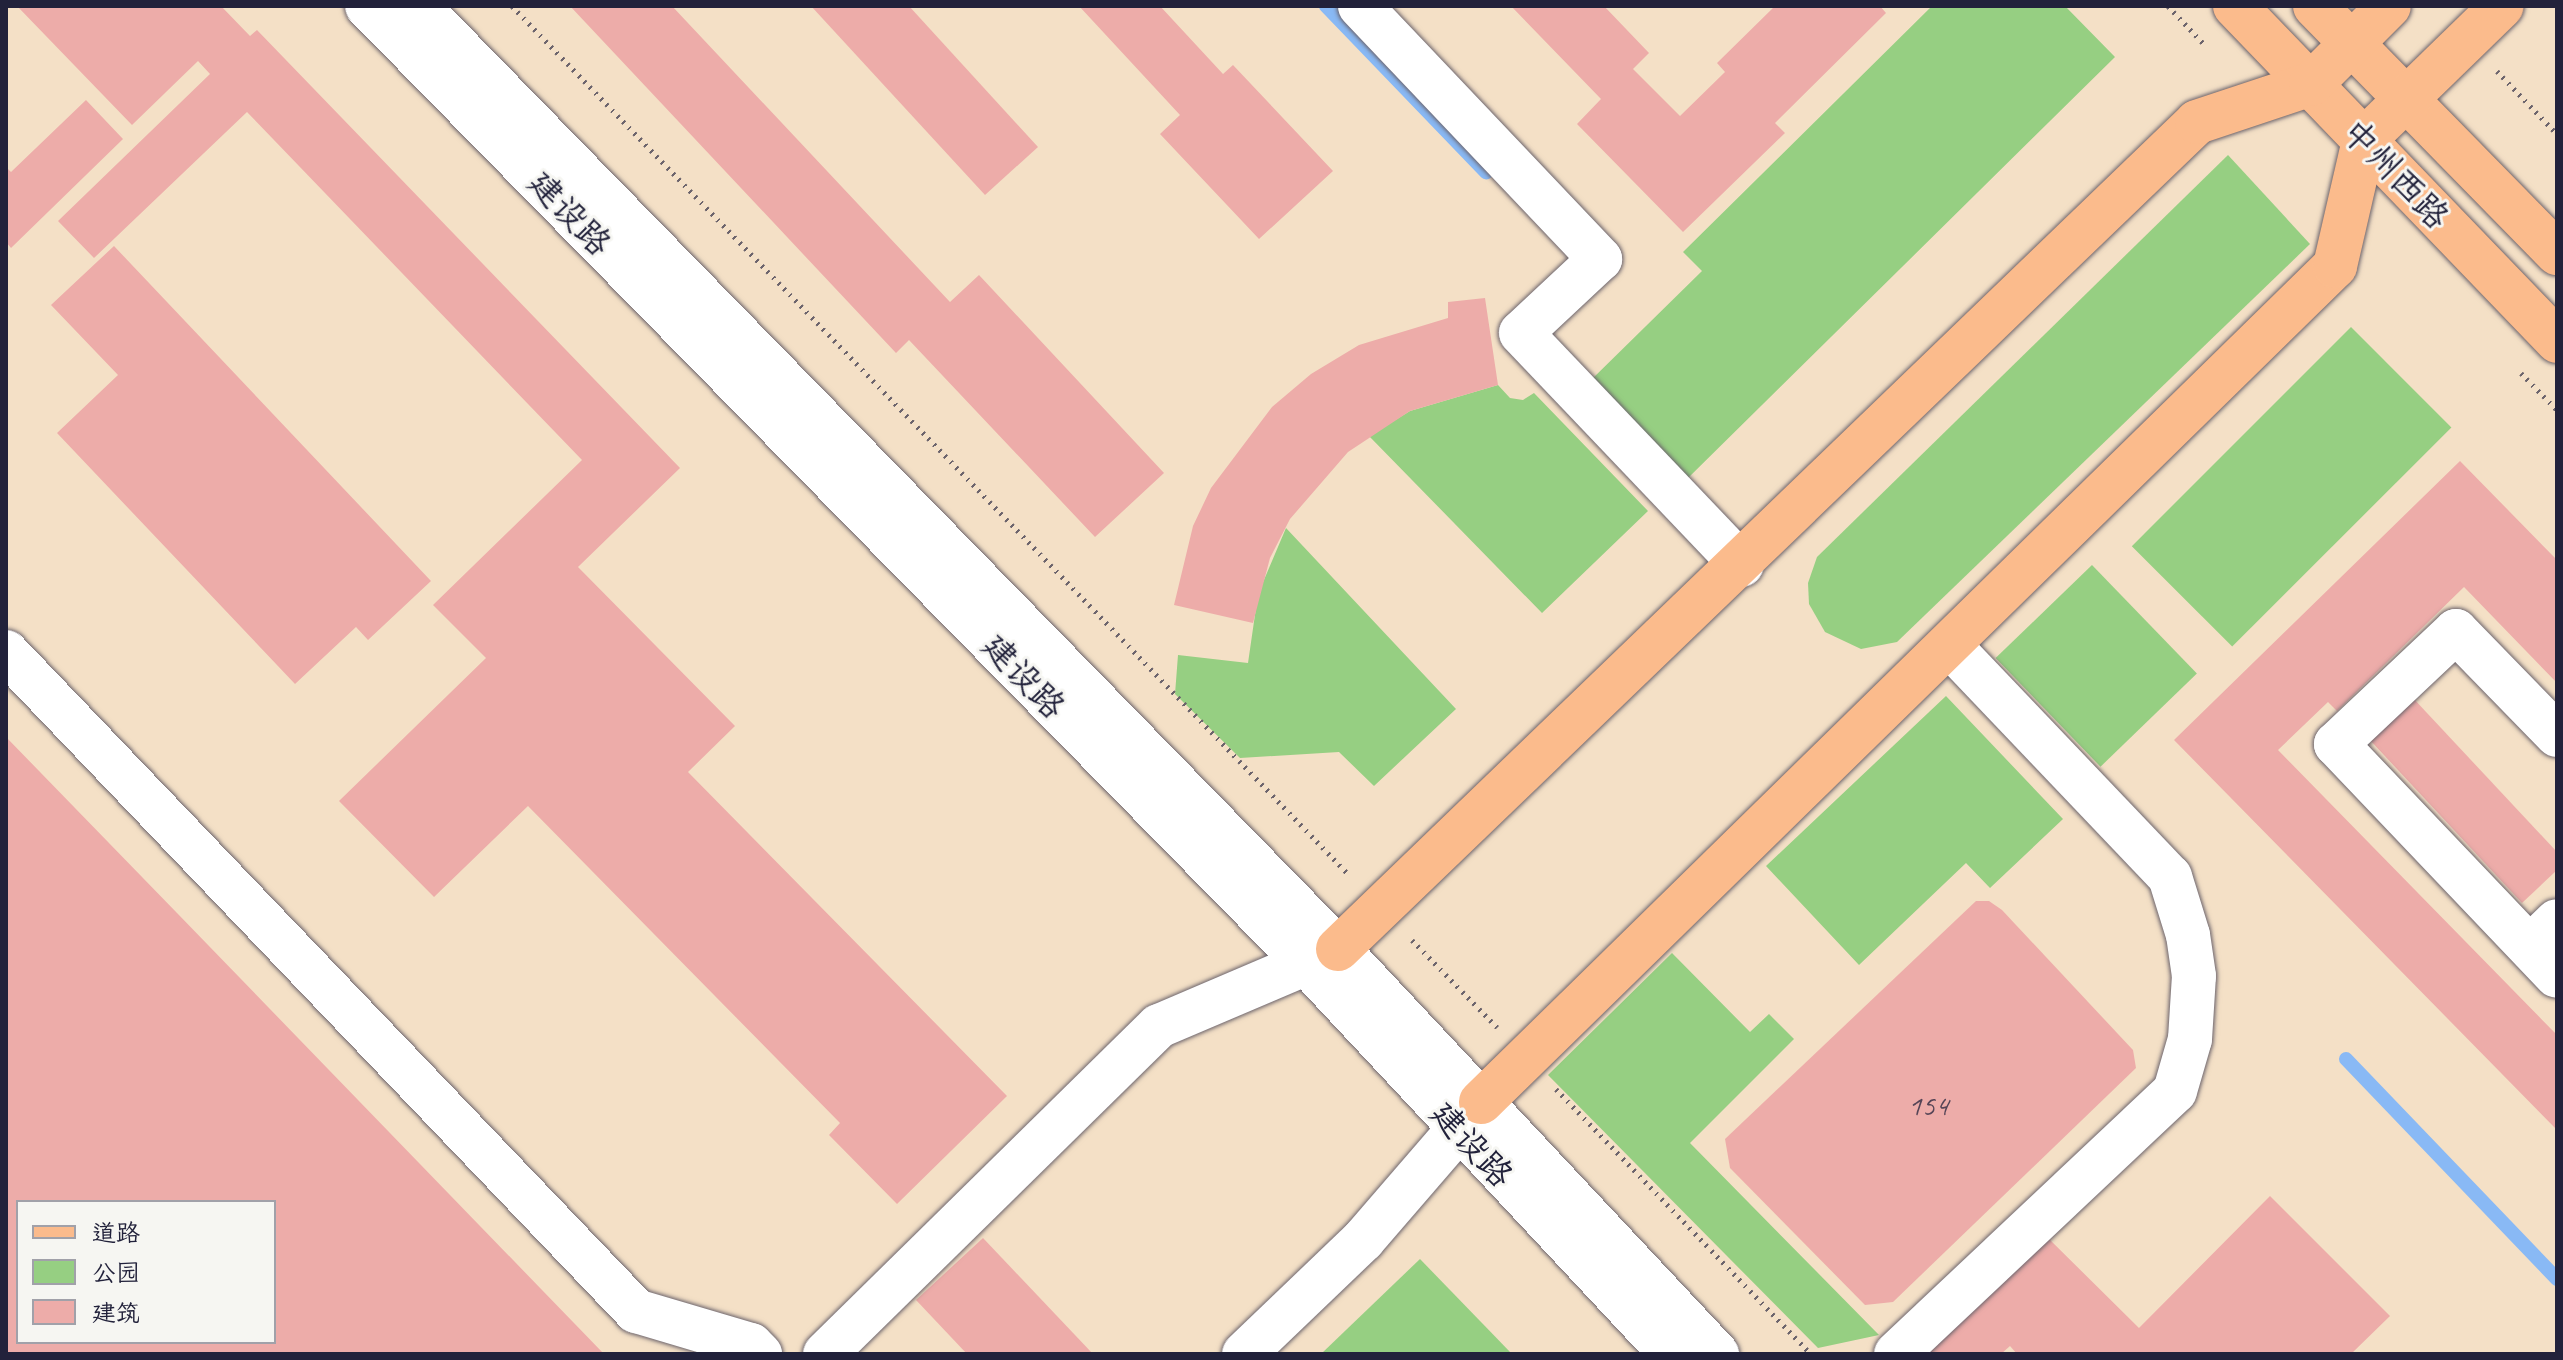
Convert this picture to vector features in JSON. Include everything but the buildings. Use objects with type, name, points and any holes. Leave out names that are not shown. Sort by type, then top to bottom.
[{"type":"main road","name":"中州西路","points":[[2235,6],[2557,341]]},
{"type":"main road","name":"中州西路","points":[[2315,6],[2557,253]]},
{"type":"main road","points":[[1322,956],[1381,908],[1742,565],[2197,122],[2311,84],[2389,6]]},
{"type":"main road","points":[[1470,1116],[2335,266],[2364,140],[2502,6]]},
{"type":"street","name":"建设路","points":[[367,6],[1322,956]]},
{"type":"street","name":"建设路","points":[[418,6],[1322,956],[1470,1116],[1671,1354]]},
{"type":"street","points":[[1360,6],[1600,259],[1521,333],[1742,565]]},
{"type":"street","points":[[2548,948],[2336,744],[2456,631],[2557,735]]},
{"type":"street","points":[[1896,1354],[2175,1091],[2190,1039],[2194,976],[2188,935],[2170,877],[1949,645]]},
{"type":"street","points":[[6,652],[636,1311],[751,1345],[760,1354]]},
{"type":"street","points":[[825,1354],[1159,1026],[1322,956]]},
{"type":"street","name":"建设路","points":[[1470,1116],[1717,1354]]},
{"type":"street","points":[[1244,1354],[1363,1240],[1470,1116]]},
{"type":"path","points":[[512,6],[1811,1354]]},
{"type":"green space","points":[[1932,6],[2065,6],[2115,57],[1687,479],[1590,381],[1702,271],[1683,252]]},
{"type":"green space","points":[[2228,155],[2310,244],[1897,642],[1861,649],[1825,632],[1809,604],[1808,583],[1817,557]]},
{"type":"green space","points":[[2351,327],[2451,427],[2232,647],[2132,546]]},
{"type":"green space","points":[[1498,385],[1510,398],[1523,400],[1534,393],[1648,511],[1542,613],[1369,436],[1410,411]]},
{"type":"green space","points":[[1286,528],[1456,709],[1374,786],[1339,752],[1240,758],[1175,694],[1178,655],[1248,663],[1258,594]]},
{"type":"green space","points":[[2092,565],[2197,674],[2101,767],[1996,658]]},
{"type":"green space","points":[[1946,696],[2063,819],[1990,888],[1966,863],[1859,965],[1766,866]]},
{"type":"green space","points":[[1672,953],[1750,1032],[1769,1014],[1794,1039],[1690,1143],[1879,1335],[1818,1348],[1548,1075]]},
{"type":"green space","points":[[1420,1259],[1512,1354],[1321,1354]]},
{"type":"waterway","points":[[1326,6],[1486,172]]},
{"type":"waterway","points":[[2346,1059],[2557,1279]]}]
